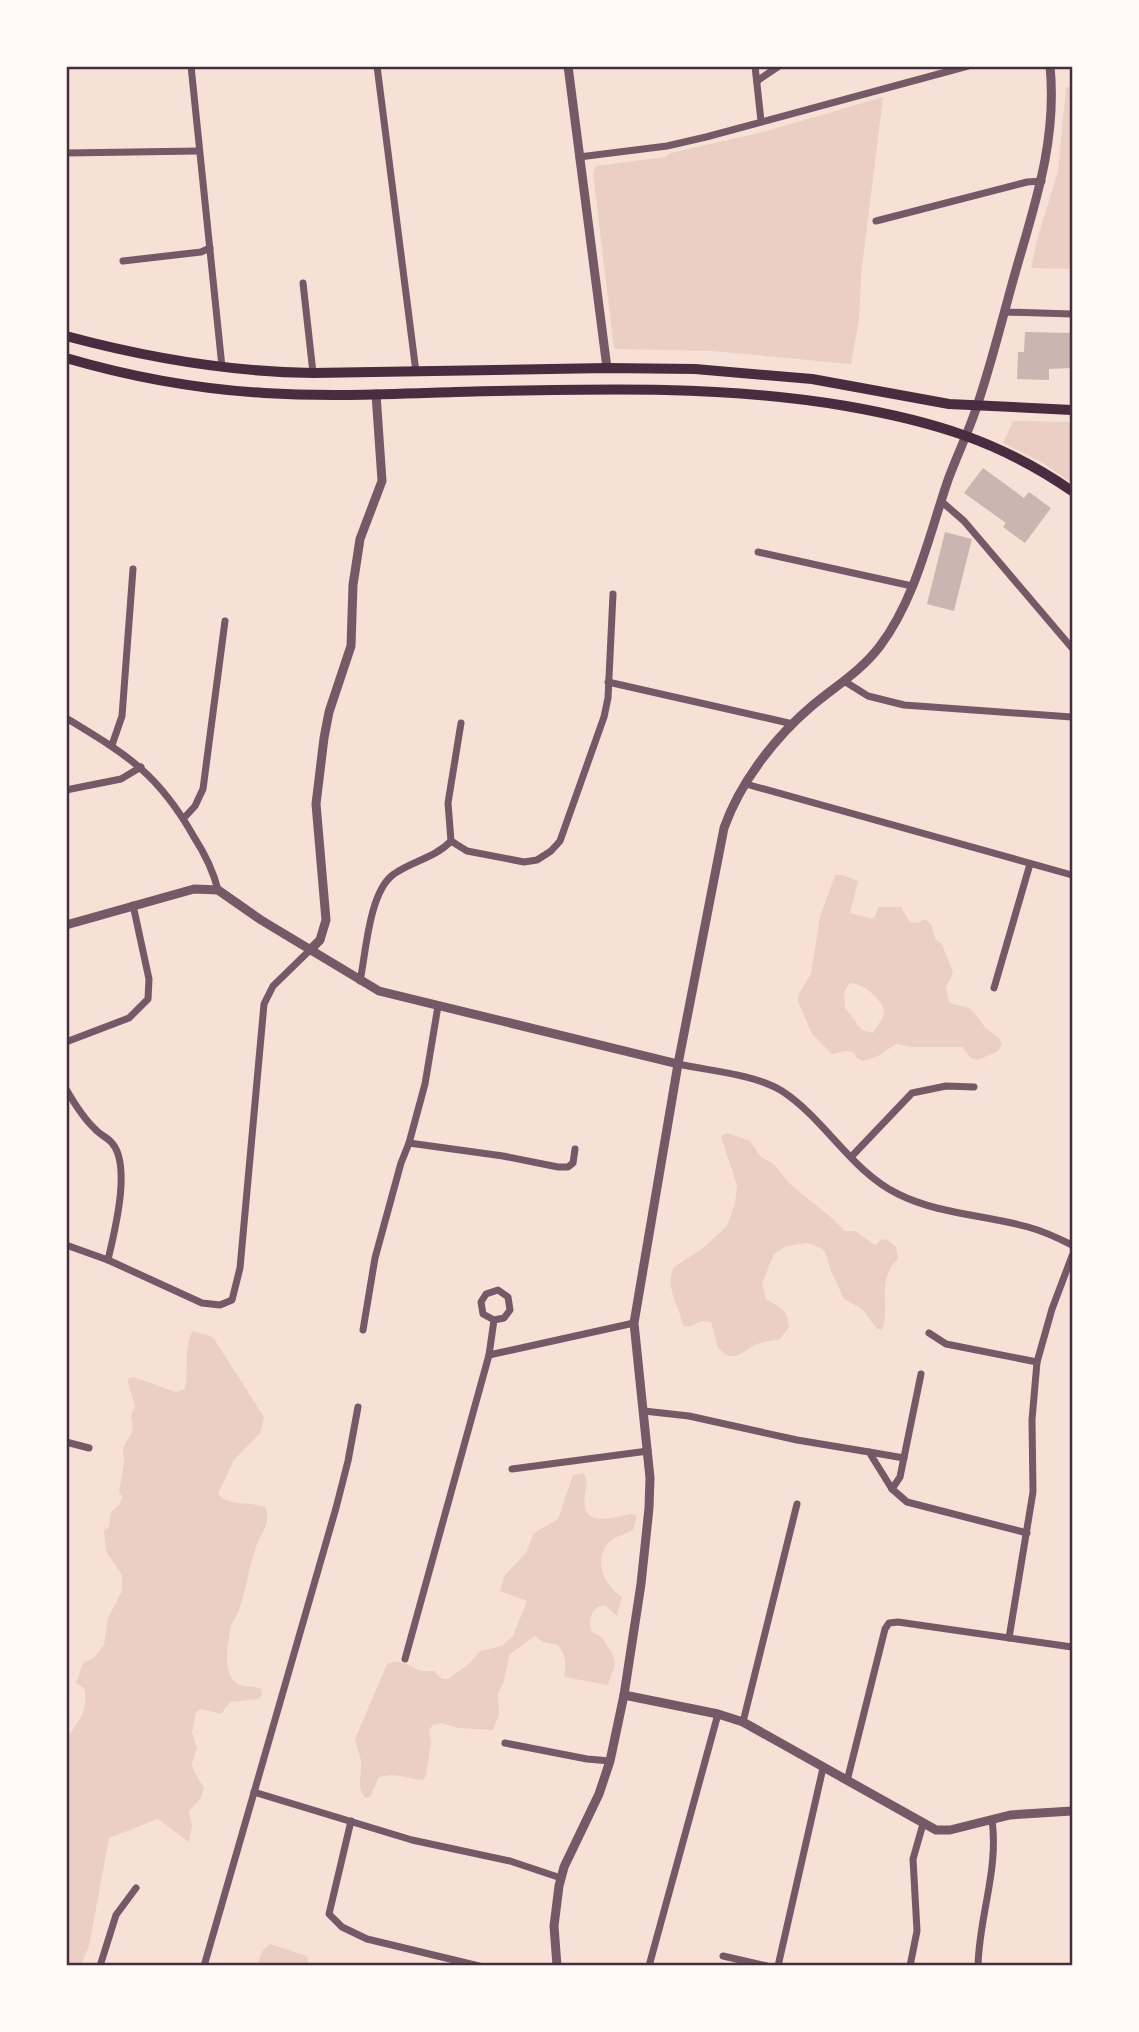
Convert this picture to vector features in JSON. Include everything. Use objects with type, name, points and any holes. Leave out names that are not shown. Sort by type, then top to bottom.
[{"type":"main road","points":[[66,336],[148,356],[222,368],[313,373],[695,369],[770,374],[853,385],[949,404],[1073,410]]},
{"type":"main road","points":[[66,358],[143,377],[210,388],[296,394],[597,389],[708,391],[801,399],[884,413],[949,429],[1017,458],[1073,491]]},
{"type":"street","points":[[191,66],[222,368]]},
{"type":"street","points":[[377,66],[416,372]]},
{"type":"street","points":[[568,66],[607,368]]},
{"type":"street","points":[[755,66],[761,121]]},
{"type":"street","points":[[757,81],[779,66]]},
{"type":"street","points":[[579,157],[667,146],[968,66]]},
{"type":"street","points":[[557,1965],[554,1915],[561,1878],[599,1794],[610,1761],[624,1695],[649,1516],[650,1479],[634,1323],[678,1064],[720,842],[728,815],[746,784],[793,724],[861,668],[884,640],[903,608],[977,406],[1042,181],[1051,135],[1053,94],[1050,66]]},
{"type":"street","points":[[66,153],[199,151]]},
{"type":"street","points":[[876,221],[1027,182],[1042,181]]},
{"type":"street","points":[[123,261],[201,252],[210,248]]},
{"type":"street","points":[[303,283],[313,373]]},
{"type":"street","points":[[1004,312],[1073,314]]},
{"type":"street","points":[[66,1245],[108,1260],[202,1303],[226,1304],[234,1295],[240,1268],[264,1004],[273,986],[320,940],[326,920],[316,811],[329,712],[351,646],[352,584],[360,539],[382,481],[376,394]]},
{"type":"street","points":[[941,501],[964,521],[1073,648]]},
{"type":"street","points":[[758,552],[912,586]]},
{"type":"street","points":[[112,744],[122,716],[133,569]]},
{"type":"street","points":[[450,841],[467,851],[523,862],[544,857],[556,847],[604,718],[612,594]]},
{"type":"street","points":[[184,818],[195,806],[203,789],[225,621]]},
{"type":"street","points":[[844,681],[869,696],[899,705],[1073,717]]},
{"type":"street","points":[[608,682],[793,724]]},
{"type":"street","points":[[66,718],[112,744],[141,767],[168,795],[209,862],[218,890]]},
{"type":"street","points":[[450,841],[448,803],[461,723]]},
{"type":"street","points":[[66,789],[121,779],[141,767]]},
{"type":"street","points":[[746,784],[1073,874]]},
{"type":"street","points":[[360,981],[376,900],[383,885],[394,874],[439,851],[450,841]]},
{"type":"street","points":[[994,988],[1030,863]]},
{"type":"street","points":[[66,925],[194,889],[218,890],[379,991],[678,1064],[760,1081],[794,1100],[870,1176],[901,1195],[950,1211],[1028,1227],[1073,1245]]},
{"type":"street","points":[[66,1042],[129,1018],[148,999],[149,979],[133,905]]},
{"type":"street","points":[[363,1330],[373,1267],[426,1079],[438,1006]]},
{"type":"street","points":[[852,1156],[912,1093],[946,1086],[974,1087]]},
{"type":"street","points":[[66,1089],[75,1105],[96,1130],[113,1144],[117,1152],[120,1204],[108,1260]]},
{"type":"street","points":[[409,1143],[503,1156],[564,1168],[573,1162],[575,1149]]},
{"type":"street","points":[[1009,1638],[1033,1492],[1032,1420],[1037,1362],[1052,1310],[1073,1256]]},
{"type":"street","points":[[498,1290],[508,1297],[510,1310],[504,1318],[494,1320],[483,1314],[481,1302],[486,1294],[498,1290]]},
{"type":"street","points":[[405,1659],[489,1355],[494,1320]]},
{"type":"street","points":[[489,1355],[634,1323]]},
{"type":"street","points":[[929,1333],[946,1344],[1037,1362]]},
{"type":"street","points":[[892,1489],[899,1480],[921,1374]]},
{"type":"street","points":[[204,1965],[342,1485],[358,1407]]},
{"type":"street","points":[[644,1411],[750,1427],[797,1440],[904,1458]]},
{"type":"street","points":[[66,1442],[89,1448]]},
{"type":"street","points":[[512,1469],[648,1451]]},
{"type":"street","points":[[869,1452],[892,1489],[907,1502],[1027,1533]]},
{"type":"street","points":[[743,1722],[797,1504]]},
{"type":"street","points":[[847,1781],[885,1629],[889,1623],[898,1622],[1073,1647]]},
{"type":"street","points":[[624,1695],[718,1714],[743,1722],[932,1829],[947,1831],[1018,1814],[1073,1811]]},
{"type":"street","points":[[649,1965],[718,1714]]},
{"type":"street","points":[[505,1743],[610,1761]]},
{"type":"street","points":[[778,1965],[823,1768]]},
{"type":"street","points":[[254,1792],[431,1845],[510,1861],[561,1878]]},
{"type":"street","points":[[978,1965],[982,1922],[994,1854],[992,1820]]},
{"type":"street","points":[[351,1821],[329,1914],[342,1927],[368,1939],[479,1965]]},
{"type":"street","points":[[910,1965],[917,1931],[913,1859],[923,1824]]},
{"type":"street","points":[[100,1965],[117,1915],[136,1888]]},
{"type":"street","points":[[723,1956],[767,1965]]},
{"type":"shaded area","points":[[1066,87],[1072,88],[1072,269],[1031,268],[1058,171]]},
{"type":"shaded area","points":[[883,97],[861,275],[859,320],[851,364],[712,351],[614,349],[593,173],[596,166],[665,157],[671,153],[763,132]]},
{"type":"shaded area","points":[[1013,421],[1072,422],[1072,483],[1043,463],[1003,443]]},
{"type":"shaded area","points":[[835,875],[843,875],[858,881],[850,913],[874,919],[878,907],[901,907],[910,922],[918,923],[925,919],[931,924],[935,939],[942,944],[953,973],[946,987],[949,1002],[972,1011],[986,1028],[999,1038],[1002,1044],[998,1051],[978,1060],[971,1058],[962,1047],[911,1047],[896,1044],[878,1056],[863,1061],[853,1052],[832,1054],[812,1034],[798,1001],[799,994],[811,974],[820,917]],"holes":[[[850,983],[871,993],[883,1007],[883,1017],[873,1033],[862,1030],[845,1008],[844,992]]]},
{"type":"shaded area","points":[[727,1133],[750,1141],[760,1156],[775,1165],[789,1183],[845,1231],[855,1231],[875,1245],[882,1239],[888,1240],[896,1247],[898,1258],[891,1267],[885,1285],[882,1330],[877,1329],[862,1309],[844,1299],[825,1252],[807,1243],[787,1246],[774,1254],[762,1283],[766,1299],[782,1309],[787,1316],[789,1327],[780,1339],[760,1343],[738,1355],[729,1356],[718,1348],[711,1322],[702,1321],[688,1327],[683,1325],[671,1289],[674,1267],[702,1249],[727,1226],[735,1203],[737,1185],[722,1140],[722,1135]]},
{"type":"shaded area","points":[[193,1331],[213,1337],[264,1417],[260,1433],[234,1460],[218,1494],[228,1501],[265,1507],[267,1513],[267,1523],[256,1547],[238,1613],[231,1627],[227,1657],[229,1671],[235,1682],[261,1689],[262,1695],[258,1699],[230,1702],[221,1714],[201,1709],[196,1712],[192,1732],[197,1748],[192,1763],[204,1788],[201,1798],[189,1811],[192,1826],[189,1842],[158,1819],[109,1838],[89,1946],[81,1965],[67,1965],[67,1739],[84,1709],[84,1688],[76,1683],[83,1663],[95,1657],[104,1645],[108,1618],[122,1591],[122,1575],[106,1551],[104,1531],[109,1527],[111,1512],[122,1496],[119,1492],[124,1463],[123,1448],[133,1430],[131,1416],[135,1406],[128,1383],[129,1378],[134,1377],[176,1392],[185,1389],[187,1351]]},
{"type":"shaded area","points":[[583,1473],[587,1481],[585,1506],[593,1517],[600,1519],[633,1514],[637,1516],[633,1530],[610,1541],[601,1558],[606,1580],[622,1597],[617,1616],[606,1606],[601,1606],[594,1610],[590,1621],[592,1632],[603,1639],[613,1657],[614,1665],[608,1685],[564,1677],[565,1660],[558,1645],[543,1642],[535,1636],[510,1654],[503,1684],[498,1693],[499,1715],[493,1730],[457,1728],[442,1723],[433,1725],[429,1730],[431,1742],[426,1776],[423,1780],[397,1775],[379,1777],[370,1797],[365,1798],[361,1790],[361,1760],[355,1739],[387,1664],[402,1662],[420,1671],[434,1671],[442,1679],[448,1679],[470,1663],[480,1651],[502,1646],[513,1636],[527,1601],[500,1591],[504,1576],[526,1553],[534,1533],[558,1519],[573,1475]]},
{"type":"shaded area","points":[[270,1944],[307,1956],[309,1965],[257,1965],[263,1950]]},
{"type":"building","points":[[1025,332],[1072,333],[1072,368],[1049,369],[1049,380],[1017,379],[1018,352],[1024,352]]},
{"type":"building","points":[[983,468],[1024,498],[1029,492],[1051,508],[1025,543],[1003,527],[1006,523],[964,493]]},
{"type":"building","points":[[945,532],[972,539],[954,611],[927,604]]}]
